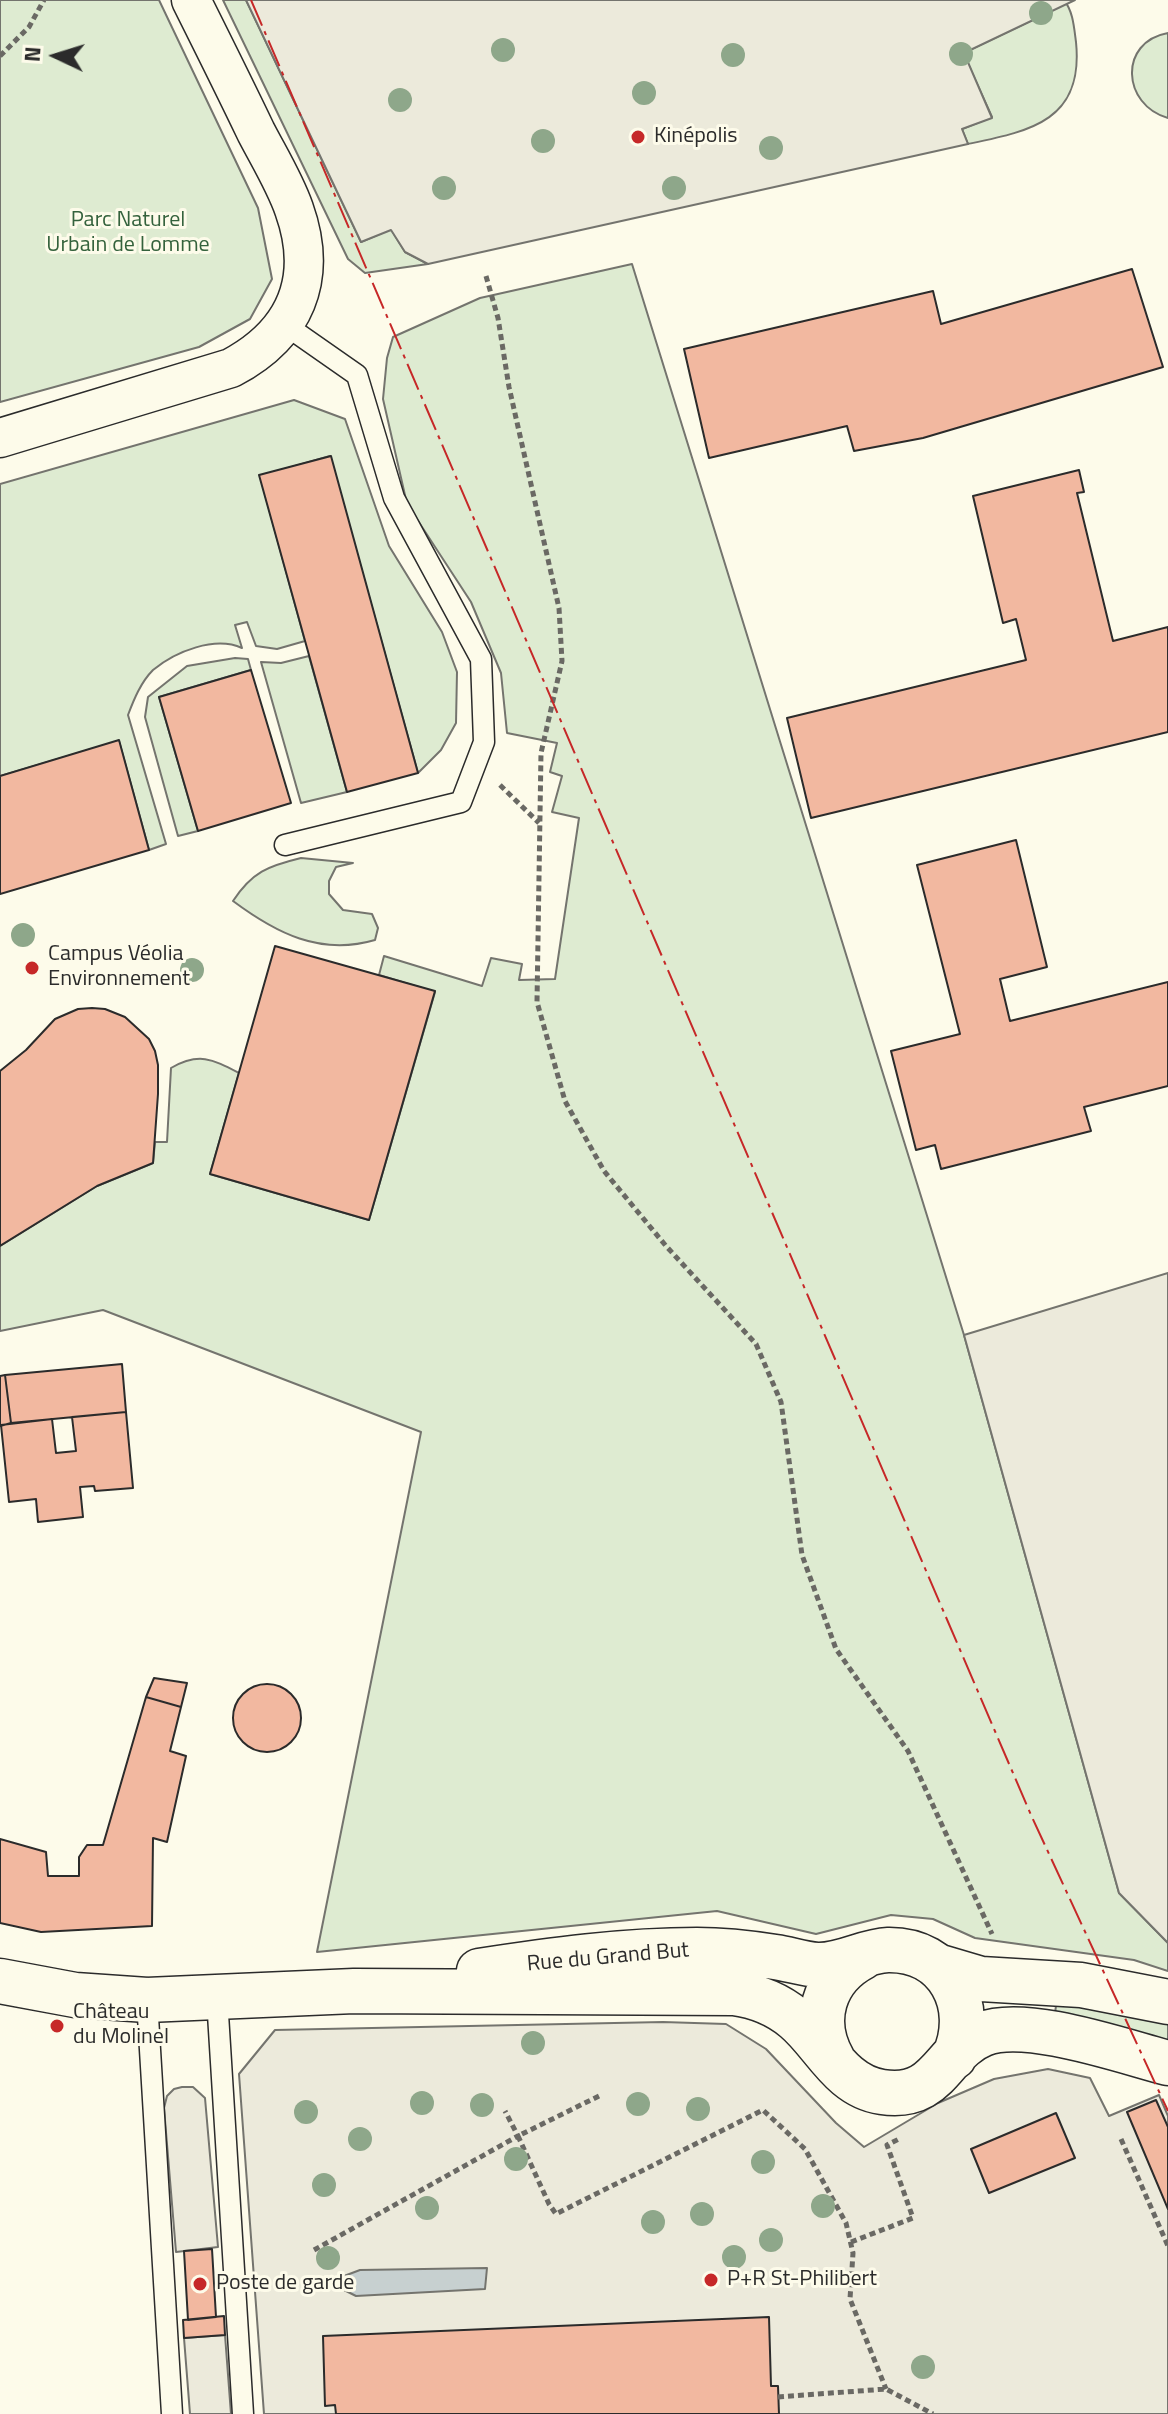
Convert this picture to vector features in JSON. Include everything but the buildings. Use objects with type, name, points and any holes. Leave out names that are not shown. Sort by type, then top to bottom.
[{"type":"main road","name":"Rue du Grand But","points":[[354,1991],[535,1963],[649,1952],[737,1952],[822,1965],[882,1951],[901,1951],[981,1979],[1081,1985],[1168,2002]]},
{"type":"main road","points":[[833,2060],[822,2032],[824,2002],[838,1975],[863,1957]]},
{"type":"main road","points":[[937,1966],[951,1981],[962,2009],[963,2029],[954,2057]]},
{"type":"main road","name":"Rue du Grand But","points":[[0,1981],[75,1995],[147,2000],[354,1991],[672,1991],[746,1995],[762,1999],[796,2020],[855,2082],[874,2090],[894,2093],[924,2085],[981,2035],[1014,2028],[1058,2035],[1168,2063]]},
{"type":"street","points":[[0,438],[231,368],[250,358],[284,324],[303,282],[304,259],[294,208],[191,0]]},
{"type":"lane","points":[[284,324],[357,375],[394,498],[481,659],[484,742],[461,802],[285,845]]},
{"type":"lane","points":[[217,1998],[243,2414]]},
{"type":"lane","points":[[147,2000],[172,2414]]},
{"type":"path","points":[[0,56],[29,27],[44,0]]},
{"type":"path","points":[[486,276],[498,318],[509,387],[559,608],[562,661],[541,753],[537,1002],[565,1101],[604,1171],[666,1246],[756,1344],[781,1402],[802,1555],[836,1649],[908,1751],[991,1934],[1005,1937]]},
{"type":"path","points":[[476,762],[539,824]]},
{"type":"path","points":[[314,2250],[518,2136],[599,2096]]},
{"type":"path","points":[[505,2111],[556,2214],[763,2110],[805,2149],[846,2223],[853,2253],[850,2299],[886,2389]]},
{"type":"path","points":[[851,2242],[913,2218],[887,2145],[910,2133]]},
{"type":"path","points":[[1121,2139],[1168,2246]]},
{"type":"path","points":[[778,2397],[886,2389],[933,2414]]},
{"type":"green space","name":"Parc Naturel Urbain de Lomme","points":[[0,0],[159,0],[258,208],[272,279],[250,319],[199,347],[0,402]]},
{"type":"green space","points":[[223,0],[246,0],[361,242],[391,229],[405,252],[428,264],[365,273],[348,259]]},
{"type":"green space","points":[[1064,0],[1074,25],[1076,69],[1071,89],[1062,106],[1032,127],[968,144],[962,129],[992,117],[963,53],[1047,13]]},
{"type":"green space","points":[[1168,33],[1168,118],[1153,111],[1142,100],[1132,74],[1140,48]]},
{"type":"green space","points":[[632,264],[964,1335],[1119,1893],[1168,1943],[1168,1971],[1134,1960],[975,1938],[933,1919],[891,1915],[816,1934],[717,1911],[317,1952],[421,1432],[103,1310],[0,1331],[0,1246],[97,1186],[153,1163],[155,1142],[167,1142],[171,1068],[190,1060],[205,1059],[239,1073],[210,1174],[369,1220],[435,992],[379,975],[384,956],[482,986],[491,958],[522,964],[519,980],[555,979],[579,818],[552,812],[562,776],[550,772],[557,743],[507,733],[501,673],[471,602],[407,504],[383,399],[387,358],[393,337],[480,298]]},
{"type":"green space","points":[[294,400],[345,419],[389,546],[442,632],[457,672],[456,723],[441,750],[418,773],[330,456],[260,476],[305,641],[277,649],[256,646],[247,622],[235,625],[242,648],[208,645],[173,657],[153,670],[141,685],[133,703],[128,715],[166,844],[149,850],[119,741],[0,776],[0,484]]},
{"type":"green space","points":[[309,656],[347,792],[301,803],[261,662],[281,663]]},
{"type":"green space","points":[[235,658],[248,659],[251,670],[159,697],[198,831],[178,836],[145,717],[148,697],[187,666]]},
{"type":"green space","points":[[301,858],[353,863],[336,867],[329,881],[329,894],[343,910],[372,914],[378,928],[375,940],[336,945],[317,943],[282,932],[233,901],[254,877],[279,864]]},
{"type":"green space","points":[[1057,1998],[1168,2017],[1168,2046],[1054,2021]]},
{"type":"shaded area","name":"Kinépolis","points":[[246,0],[1075,0],[964,53],[992,118],[962,129],[968,144],[428,264],[405,252],[391,230],[361,242]]},
{"type":"shaded area","points":[[1168,1273],[1168,1943],[1119,1893],[964,1335]]},
{"type":"shaded area","name":"P+R St-Philibert","points":[[663,2022],[726,2024],[766,2049],[836,2123],[864,2147],[938,2103],[994,2079],[1048,2069],[1090,2078],[1109,2116],[1159,2095],[1168,2116],[1168,2414],[264,2414],[239,2074],[275,2030]]},
{"type":"shaded area","points":[[193,2087],[205,2098],[218,2247],[176,2252],[164,2108],[167,2096],[174,2089]]},
{"type":"shaded area","points":[[487,2268],[485,2289],[356,2296],[338,2287],[344,2276],[360,2270]]},
{"type":"shaded area","points":[[225,2335],[231,2414],[190,2414],[184,2338]]},
{"type":"power","points":[[251,0],[1031,1815],[1168,2111]]},
{"type":"place","name":"Kinépolis","points":[[638,137]]},
{"type":"place","name":"Campus Véolia Environnement","points":[[32,968]]},
{"type":"place","name":"Château du Molinel","points":[[57,2026]]},
{"type":"place","name":"P+R St-Philibert","points":[[711,2280]]},
{"type":"place","name":"Poste de garde","points":[[200,2284]]}]
